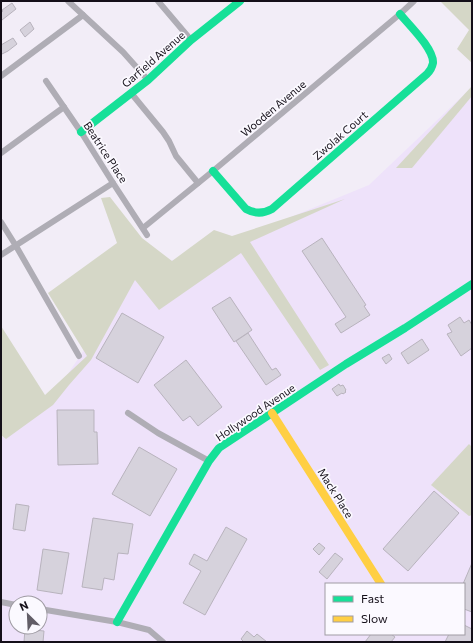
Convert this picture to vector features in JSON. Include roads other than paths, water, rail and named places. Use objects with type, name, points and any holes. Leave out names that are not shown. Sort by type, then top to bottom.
[{"type":"street","points":[[68,1],[123,52],[148,80]]},
{"type":"street","points":[[158,1],[191,40]]},
{"type":"street","name":"Garfield Avenue","points":[[81,132],[148,80],[191,40],[240,1]]},
{"type":"street","name":"Wooden Avenue","points":[[143,228],[213,171],[414,1]]},
{"type":"street","name":"Zwolak Court","points":[[213,171],[246,209],[258,213],[272,208],[431,70],[432,57],[429,49],[400,14]]},
{"type":"street","points":[[1,76],[83,15]]},
{"type":"street","name":"Beatrice Place","points":[[46,81],[147,234]]},
{"type":"street","points":[[131,93],[163,132],[176,156],[198,183]]},
{"type":"street","points":[[1,153],[64,107]]},
{"type":"street","points":[[1,255],[113,183]]},
{"type":"street","points":[[1,222],[79,356]]},
{"type":"street","name":"Hollywood Avenue","points":[[117,622],[208,461],[219,448],[472,284]]},
{"type":"street","points":[[128,413],[158,433],[208,461]]},
{"type":"street","name":"Mack Place","points":[[272,413],[380,583]]},
{"type":"street","points":[[48,610],[117,622],[148,630],[163,642]]}]
